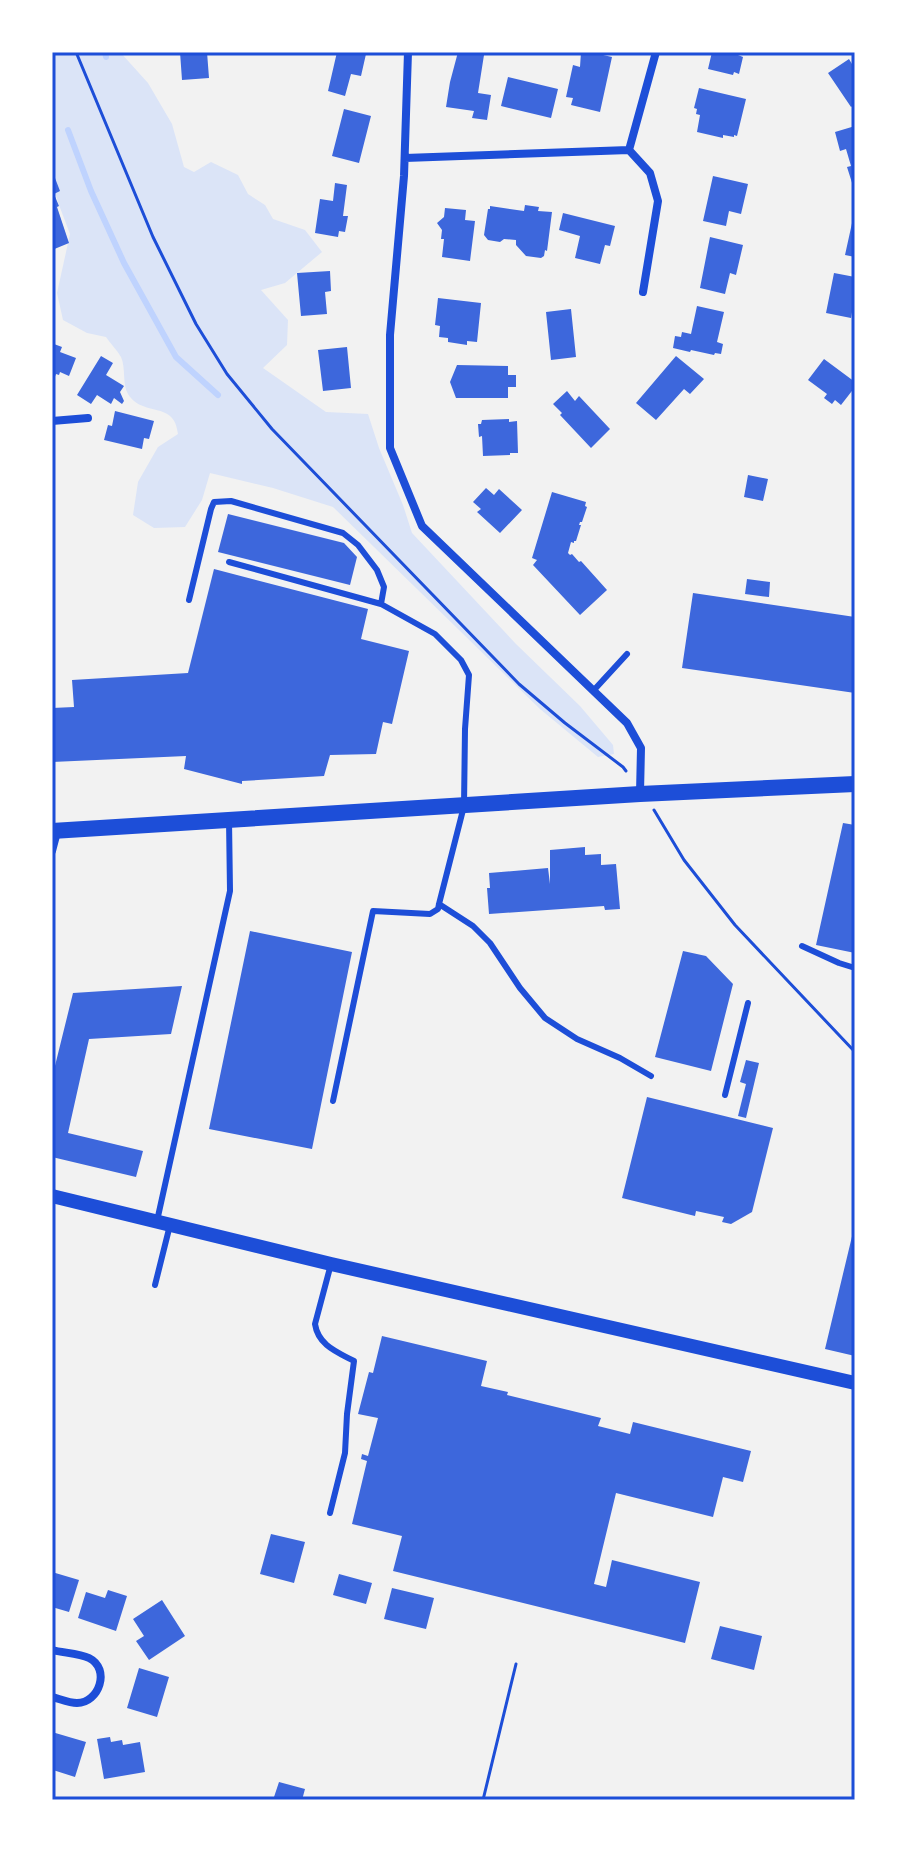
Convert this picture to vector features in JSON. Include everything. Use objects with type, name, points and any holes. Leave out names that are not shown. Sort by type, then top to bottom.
[{"type":"main road","points":[[54,831],[640,794],[855,784]]},
{"type":"street","points":[[408,52],[405,158],[390,335],[390,448],[422,526],[627,723],[641,748],[640,794]]},
{"type":"street","points":[[629,150],[656,52]]},
{"type":"street","points":[[405,158],[629,150],[650,173],[658,201],[643,292]]},
{"type":"street","points":[[52,421],[88,418]]},
{"type":"street","points":[[52,851],[54,831]]},
{"type":"street","points":[[52,1196],[331,1264],[855,1383]]},
{"type":"street","points":[[52,1650],[90,1658],[99,1667],[102,1678],[98,1691],[88,1700],[78,1703],[52,1697]]},
{"type":"lane","points":[[189,600],[211,509],[214,502],[231,501],[343,533],[358,545],[377,570],[384,587],[381,604]]},
{"type":"lane","points":[[229,562],[381,604],[435,634],[461,660],[469,675],[464,806],[438,909],[430,914],[373,911],[333,1101]]},
{"type":"lane","points":[[594,690],[627,654]]},
{"type":"lane","points":[[155,1285],[164,1223],[230,891],[229,820]]},
{"type":"lane","points":[[439,904],[473,926],[490,943],[520,988],[545,1018],[577,1039],[651,1076]]},
{"type":"lane","points":[[802,946],[855,968]]},
{"type":"lane","points":[[725,1095],[748,1003]]},
{"type":"lane","points":[[330,1513],[345,1453],[354,1361],[323,1343],[316,1331],[315,1324],[331,1264]]},
{"type":"lane","points":[[304,1321],[315,1324]]},
{"type":"path","points":[[76,52],[153,237],[196,324],[227,374],[272,429],[519,684],[623,767]]},
{"type":"path","points":[[653,809],[684,860],[735,925],[855,1052]]},
{"type":"path","points":[[483,1800],[516,1664]]},
{"type":"shaded area","points":[[52,52],[120,52],[148,83],[172,124],[184,167],[194,172],[211,162],[238,175],[248,194],[265,205],[273,219],[305,230],[322,252],[285,283],[261,290],[288,320],[287,345],[263,368],[326,412],[368,414],[412,533],[516,644],[580,706],[613,745],[614,754],[598,757],[540,709],[333,507],[210,473],[202,500],[185,527],[154,528],[133,515],[138,482],[158,447],[178,434],[171,417],[142,406],[128,394],[121,357],[106,337],[87,333],[63,320],[57,293],[70,234],[52,183]]},
{"type":"building","points":[[180,52],[207,52],[209,78],[182,80]]},
{"type":"building","points":[[337,52],[366,54],[361,76],[351,74],[345,96],[328,91]]},
{"type":"building","points":[[458,52],[484,55],[478,93],[491,95],[487,120],[472,118],[474,111],[446,107]]},
{"type":"building","points":[[581,52],[612,57],[600,112],[571,105],[573,98],[566,97],[573,65],[580,67]]},
{"type":"building","points":[[712,52],[739,52],[738,55],[743,57],[739,74],[708,69]]},
{"type":"building","points":[[849,59],[855,69],[855,104],[851,107],[828,73]]},
{"type":"building","points":[[508,77],[558,89],[551,118],[501,106]]},
{"type":"building","points":[[699,88],[746,99],[737,136],[723,135],[723,138],[697,132],[700,115],[694,108]]},
{"type":"building","points":[[344,109],[371,116],[359,163],[332,156]]},
{"type":"building","points":[[855,126],[853,186],[846,149],[840,151],[835,132]]},
{"type":"building","points":[[713,176],[748,184],[741,214],[729,211],[726,226],[703,221]]},
{"type":"building","points":[[55,178],[60,191],[54,194],[69,243],[52,250],[52,179]]},
{"type":"building","points":[[335,183],[347,185],[343,216],[348,216],[345,232],[339,231],[338,237],[315,233],[320,199],[333,201]]},
{"type":"building","points":[[525,205],[539,207],[538,211],[552,212],[547,251],[541,258],[526,256],[516,245],[516,240],[504,239],[500,242],[488,240],[484,235],[490,206],[524,211]]},
{"type":"building","points":[[445,208],[466,210],[465,220],[475,221],[470,261],[442,257],[444,239],[441,239],[442,230],[437,223],[444,217]]},
{"type":"building","points":[[563,213],[615,226],[610,246],[605,245],[600,264],[575,258],[580,236],[559,230]]},
{"type":"building","points":[[855,214],[855,257],[845,255]]},
{"type":"building","points":[[710,237],[743,245],[736,275],[730,273],[725,294],[700,288]]},
{"type":"building","points":[[330,271],[331,291],[325,292],[327,314],[301,316],[297,273]]},
{"type":"building","points":[[834,273],[855,277],[851,318],[826,313]]},
{"type":"building","points":[[438,298],[481,303],[477,342],[467,341],[467,345],[439,337],[440,326],[435,325]]},
{"type":"building","points":[[697,306],[724,312],[717,342],[723,344],[721,354],[673,348],[675,336],[681,337],[682,332],[691,334]]},
{"type":"building","points":[[571,309],[576,357],[551,360],[546,312]]},
{"type":"building","points":[[54,344],[62,347],[60,352],[76,358],[69,376],[60,372],[52,384],[52,348]]},
{"type":"building","points":[[347,347],[351,388],[323,391],[318,350]]},
{"type":"building","points":[[101,356],[113,363],[106,375],[124,386],[120,392],[124,401],[122,404],[114,398],[111,404],[97,395],[91,404],[77,395]]},
{"type":"building","points":[[676,356],[704,379],[690,394],[684,389],[656,420],[636,403]]},
{"type":"building","points":[[824,359],[855,382],[855,387],[841,405],[835,400],[832,404],[824,398],[827,394],[808,380]]},
{"type":"building","points":[[457,365],[508,366],[508,375],[516,375],[516,387],[508,387],[508,398],[456,398],[450,382]]},
{"type":"building","points":[[567,391],[575,401],[579,396],[610,429],[591,448],[553,404]]},
{"type":"building","points":[[115,411],[154,421],[149,439],[144,438],[142,449],[104,440],[108,425],[112,426]]},
{"type":"building","points":[[509,419],[509,422],[517,421],[518,453],[483,456],[478,424],[482,420]]},
{"type":"building","points":[[748,475],[768,479],[763,501],[744,497]]},
{"type":"building","points":[[486,488],[494,495],[499,489],[522,510],[500,533],[477,512],[481,509],[473,502]]},
{"type":"building","points":[[552,492],[586,502],[576,541],[571,542],[568,553],[581,561],[607,590],[580,615],[533,565],[537,560],[532,558]]},
{"type":"building","points":[[228,514],[344,543],[357,557],[350,585],[218,552]]},
{"type":"building","points":[[214,569],[368,609],[361,639],[409,651],[392,724],[383,722],[376,754],[330,755],[324,776],[242,781],[242,784],[184,769],[186,756],[52,762],[52,708],[74,707],[72,680],[188,673]]},
{"type":"building","points":[[747,579],[770,582],[769,597],[745,594]]},
{"type":"building","points":[[693,593],[855,617],[855,693],[682,668]]},
{"type":"building","points":[[843,823],[855,825],[855,953],[816,945]]},
{"type":"building","points":[[585,847],[585,855],[601,854],[601,865],[616,864],[620,909],[605,910],[604,906],[489,914],[489,873],[548,868],[550,884],[550,850]]},
{"type":"building","points":[[250,931],[352,952],[312,1149],[209,1129]]},
{"type":"building","points":[[683,951],[706,956],[733,984],[711,1071],[655,1057]]},
{"type":"building","points":[[182,986],[171,1034],[89,1039],[68,1133],[143,1151],[136,1177],[52,1157],[52,1078],[73,993]]},
{"type":"building","points":[[746,1060],[759,1063],[746,1118],[738,1116],[746,1084],[740,1082]]},
{"type":"building","points":[[647,1097],[773,1128],[752,1212],[731,1224],[722,1222],[724,1217],[696,1211],[695,1216],[622,1198]]},
{"type":"building","points":[[855,1228],[855,1356],[825,1349]]},
{"type":"building","points":[[382,1336],[487,1361],[481,1386],[601,1418],[598,1426],[630,1434],[633,1422],[751,1451],[743,1482],[723,1477],[713,1517],[616,1493],[594,1584],[606,1587],[612,1560],[700,1582],[685,1643],[393,1571],[402,1536],[352,1524],[367,1461],[361,1459],[362,1454],[368,1456],[378,1418],[358,1414]]},
{"type":"building","points":[[271,1534],[305,1542],[294,1583],[260,1574]]},
{"type":"building","points":[[52,1572],[79,1580],[69,1612],[52,1607]]},
{"type":"building","points":[[339,1574],[372,1583],[366,1604],[333,1595]]},
{"type":"building","points":[[392,1588],[434,1598],[426,1629],[384,1619]]},
{"type":"building","points":[[108,1590],[127,1596],[116,1631],[78,1618],[86,1592],[105,1598]]},
{"type":"building","points":[[162,1600],[185,1636],[149,1660],[136,1641],[144,1636],[133,1619]]},
{"type":"building","points":[[720,1626],[762,1636],[754,1670],[711,1659]]},
{"type":"building","points":[[139,1668],[169,1677],[157,1717],[127,1708]]},
{"type":"building","points":[[52,1732],[86,1742],[75,1777],[53,1770]]},
{"type":"building","points":[[110,1737],[111,1742],[122,1740],[123,1745],[140,1742],[145,1772],[104,1779],[97,1739]]},
{"type":"building","points":[[279,1782],[305,1789],[302,1800],[273,1800]]},
{"type":"waterway","points":[[105,52],[106,57]]},
{"type":"waterway","points":[[68,130],[91,191],[124,263],[176,357],[218,395]]}]
